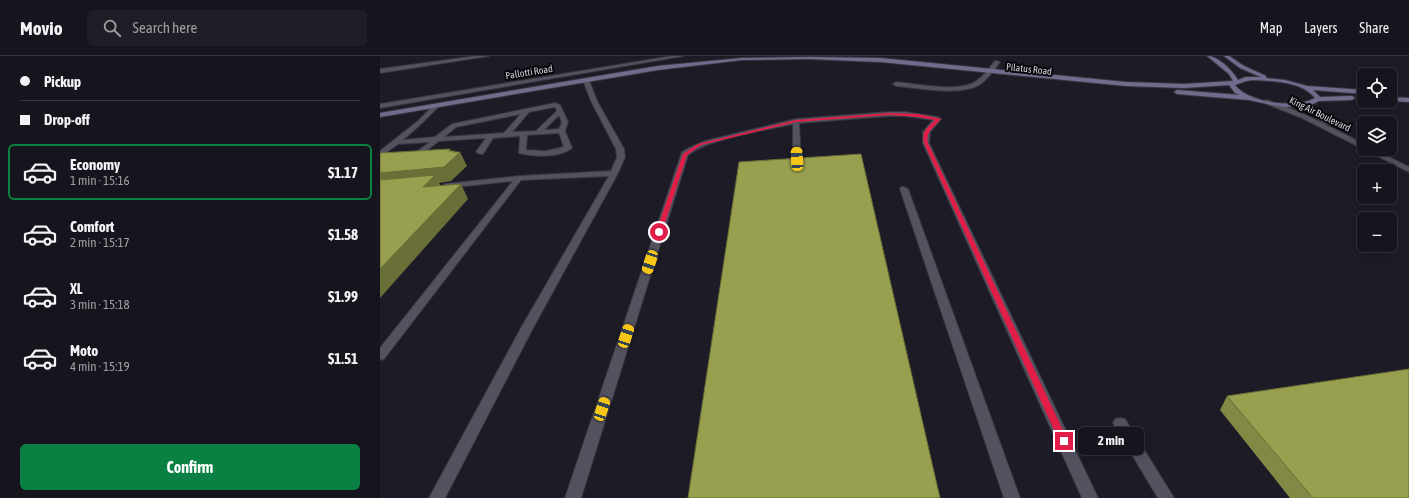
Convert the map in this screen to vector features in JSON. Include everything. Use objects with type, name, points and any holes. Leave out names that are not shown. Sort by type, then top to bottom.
[{"type":"street","points":[[380,72],[487,56]]},
{"type":"street","name":"Pallotti Road","points":[[380,106],[680,56]]},
{"type":"street","points":[[1209,56],[1231,73],[1235,83],[1233,88],[1237,92],[1250,98],[1283,104],[1308,104],[1315,102],[1318,99],[1357,98]]},
{"type":"street","points":[[1226,56],[1249,70],[1270,80],[1304,87],[1357,91]]},
{"type":"street","name":"Pilatus Road","points":[[625,74],[770,59],[901,64],[1126,84],[1184,86],[1235,83],[1246,79],[1270,80]]},
{"type":"street","points":[[896,84],[965,88],[976,84],[997,62]]},
{"type":"street","name":"Pilatus Road","points":[[988,72],[1114,88],[1214,94],[1250,98]]},
{"type":"street","name":"Pallotti Road","points":[[380,115],[625,74]]},
{"type":"street","points":[[437,498],[527,328],[614,173],[621,157],[620,149],[594,102],[586,80]]},
{"type":"street","points":[[1304,87],[1312,91],[1318,99]]},
{"type":"street","points":[[1397,93],[1409,94]]},
{"type":"street","points":[[1397,99],[1409,100]]},
{"type":"street","name":"King Air Boulevard","points":[[1266,102],[1309,119],[1357,143]]},
{"type":"street","name":"King Air Boulevard","points":[[1308,104],[1322,119],[1357,138]]},
{"type":"street","points":[[380,155],[420,122],[436,106]]},
{"type":"street","points":[[418,156],[454,125],[556,106],[558,106],[564,122],[562,131],[568,148],[567,150],[531,153],[522,151],[524,134]]},
{"type":"street","points":[[506,135],[528,111]]},
{"type":"street","points":[[537,133],[560,111]]},
{"type":"street","points":[[573,498],[685,154],[691,149],[707,142],[796,121],[889,114],[938,119],[926,132],[926,143],[1090,498]]},
{"type":"street","points":[[473,137],[492,117]]},
{"type":"street","points":[[796,121],[797,159]]},
{"type":"street","points":[[397,142],[562,131]]},
{"type":"street","points":[[480,152],[491,136]]},
{"type":"street","points":[[450,147],[460,138]]},
{"type":"street","points":[[1381,156],[1409,170]]},
{"type":"street","points":[[1392,156],[1409,164]]},
{"type":"street","points":[[442,186],[519,178],[614,173]]},
{"type":"street","points":[[380,356],[519,178]]},
{"type":"street","points":[[904,190],[1012,498]]},
{"type":"street","points":[[1120,423],[1166,498]]},
{"type":"building","points":[[450,149],[449,151],[460,152],[444,167],[380,173],[381,153]]},
{"type":"building","points":[[861,154],[940,498],[688,498],[739,162]]},
{"type":"building","points":[[435,175],[423,187],[461,184],[380,269],[380,180]]},
{"type":"building","points":[[1409,369],[1409,498],[1313,498],[1227,396]]},
{"type":"route","points":[[659,232],[683,158],[685,154],[699,144],[796,121],[889,114],[905,114],[938,119],[926,132],[926,143],[1064,441]]}]
